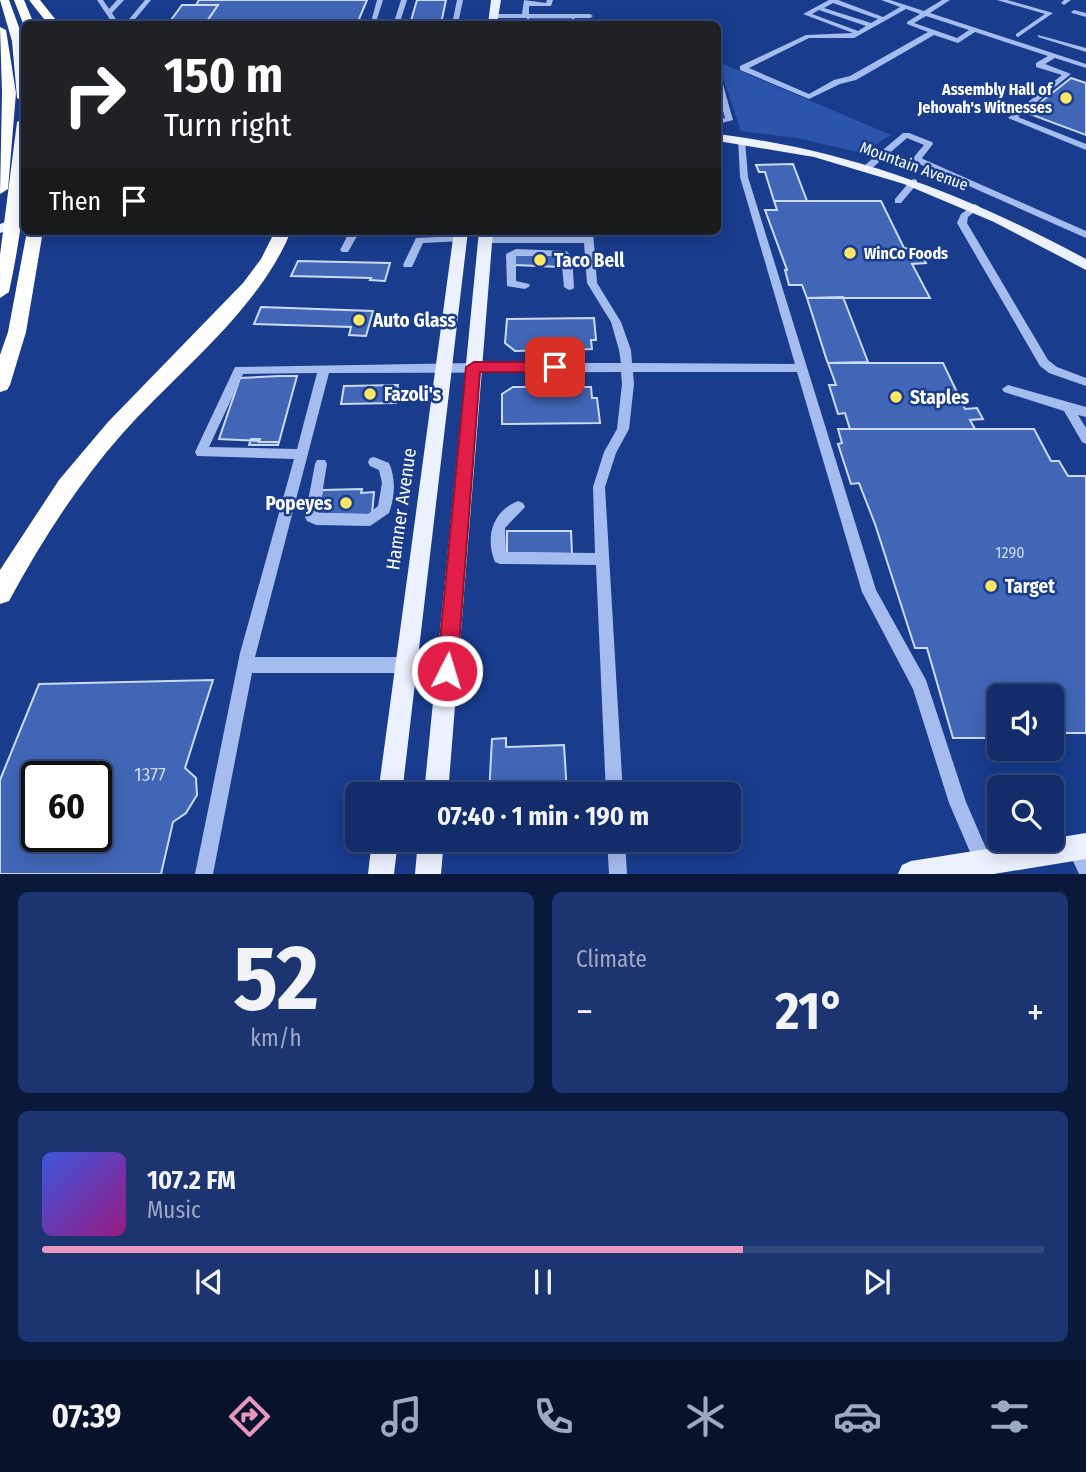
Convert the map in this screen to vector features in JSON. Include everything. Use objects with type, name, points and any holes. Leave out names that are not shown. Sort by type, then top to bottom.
[{"type":"highway","points":[[4,0],[18,41],[21,70]]},
{"type":"highway","points":[[19,0],[28,21]]},
{"type":"highway","points":[[34,0],[52,21]]},
{"type":"highway","points":[[0,30],[9,93],[0,190]]},
{"type":"highway","points":[[0,292],[12,239],[21,151]]},
{"type":"highway","points":[[0,385],[17,332],[35,235]]},
{"type":"highway","points":[[0,593],[42,522],[77,472],[115,428],[241,297],[277,248],[282,235]]},
{"type":"main road","points":[[494,20],[496,0]]},
{"type":"main road","name":"Mountain Avenue","points":[[721,138],[788,147],[869,167],[975,207],[1086,265]]},
{"type":"main road","points":[[0,229],[21,220]]},
{"type":"main road","name":"Hamner Avenue","points":[[391,782],[461,235]]},
{"type":"main road","points":[[437,782],[486,236]]},
{"type":"main road","points":[[381,873],[384,852]]},
{"type":"main road","points":[[428,873],[431,852]]},
{"type":"main road","points":[[911,873],[983,862],[1083,854]]},
{"type":"street","points":[[100,0],[114,21]]},
{"type":"street","points":[[110,12],[121,0]]},
{"type":"street","points":[[130,21],[148,0]]},
{"type":"street","points":[[380,0],[373,21],[398,21],[404,0]]},
{"type":"street","points":[[456,21],[460,0]]},
{"type":"street","points":[[525,16],[527,2],[549,5],[550,0]]},
{"type":"street","points":[[884,0],[1084,63]]},
{"type":"street","points":[[947,0],[909,23],[958,41],[974,30]]},
{"type":"street","points":[[1000,0],[1050,13],[1018,35]]},
{"type":"street","points":[[859,33],[806,14],[833,1],[884,19]]},
{"type":"street","points":[[902,4],[884,19],[859,33],[842,38],[807,36],[743,68],[809,97],[837,82],[853,78],[934,32]]},
{"type":"street","points":[[818,8],[872,26]]},
{"type":"street","points":[[1074,12],[1086,15]]},
{"type":"street","points":[[494,20],[525,16],[590,16]]},
{"type":"street","points":[[1040,36],[1086,50]]},
{"type":"street","points":[[869,167],[906,135],[929,144],[917,158],[920,161],[1086,235]]},
{"type":"street","points":[[741,140],[744,177],[869,592],[920,686],[958,803],[983,862]]},
{"type":"street","points":[[898,201],[914,183]]},
{"type":"street","points":[[975,207],[964,216],[962,223],[1044,363],[1053,370],[1086,382]]},
{"type":"street","points":[[345,250],[353,235]]},
{"type":"street","points":[[413,235],[419,240],[461,235]]},
{"type":"street","points":[[486,236],[588,236],[592,283],[616,322],[625,350],[628,399],[623,429],[600,476],[613,782]]},
{"type":"street","points":[[408,265],[419,240]]},
{"type":"street","points":[[524,286],[511,284],[509,279],[511,254],[516,252],[564,253],[567,256],[569,287]]},
{"type":"street","points":[[302,454],[201,452],[239,370],[474,367],[802,368]]},
{"type":"street","points":[[246,666],[324,370]]},
{"type":"street","points":[[1068,408],[1086,412]]},
{"type":"street","points":[[321,464],[312,517],[370,520],[384,509],[388,483],[385,467],[374,462]]},
{"type":"street","points":[[518,507],[503,516],[498,527],[500,558],[602,559]]},
{"type":"street","points":[[617,852],[618,873]]},
{"type":"lane","points":[[1055,55],[1039,65],[1066,74],[1012,118],[1086,147]]},
{"type":"lane","points":[[721,92],[729,120],[721,121]]},
{"type":"lane","points":[[1008,389],[1068,408],[1086,439]]},
{"type":"lane","points":[[204,873],[246,666],[406,665]]},
{"type":"shaded area","points":[[721,63],[891,135],[862,153],[797,138],[741,131],[723,78]]},
{"type":"building","points":[[199,0],[367,0],[358,21],[207,21],[218,5],[196,5]]},
{"type":"building","points":[[417,0],[446,0],[442,21],[411,21]]},
{"type":"building","points":[[182,5],[218,5],[208,20],[171,20]]},
{"type":"building","points":[[528,17],[573,17],[574,21],[528,21]]},
{"type":"building","name":"Assembly Hall of Jehovah's Witnesses","points":[[1071,78],[1086,83],[1086,135],[1027,113]]},
{"type":"building","points":[[793,164],[807,201],[774,201],[765,172],[759,172],[756,165]]},
{"type":"building","name":"WinCo Foods","points":[[774,201],[881,201],[904,248],[920,249],[926,263],[912,264],[930,298],[807,298],[802,285],[789,285],[787,270],[765,210],[777,210]]},
{"type":"building","name":"Taco Bell","points":[[515,254],[558,254],[564,256],[565,264],[560,264],[560,267],[515,265]]},
{"type":"building","points":[[298,261],[390,263],[385,281],[370,280],[371,278],[291,276]]},
{"type":"building","points":[[843,297],[868,362],[827,361],[807,298]]},
{"type":"building","points":[[261,307],[373,311],[366,336],[349,335],[351,327],[254,324]]},
{"type":"building","points":[[594,318],[596,340],[591,340],[592,349],[515,351],[505,343],[507,319]]},
{"type":"building","name":"Staples","points":[[828,363],[943,363],[965,409],[977,408],[983,419],[970,420],[975,429],[850,429],[845,413],[838,414],[829,385],[836,385]]},
{"type":"building","points":[[297,376],[279,442],[219,439],[240,378]]},
{"type":"building","name":"Fazoli's","points":[[398,385],[396,403],[341,404],[344,386]]},
{"type":"building","points":[[513,387],[591,387],[592,398],[597,398],[600,423],[502,424],[502,394]]},
{"type":"building","name":"Target","points":[[838,429],[1034,429],[1051,461],[1059,461],[1068,476],[1086,476],[1086,733],[1064,733],[1064,684],[987,684],[987,738],[953,738],[927,648],[915,648],[859,483],[851,484],[838,444],[842,443]]},
{"type":"building","points":[[251,439],[260,439],[259,442],[279,442],[278,445],[249,445]]},
{"type":"building","name":"Popeyes","points":[[362,489],[361,493],[374,492],[372,515],[318,514],[322,490]]},
{"type":"building","points":[[507,531],[571,531],[572,554],[507,553]]},
{"type":"building","points":[[213,680],[185,768],[196,778],[197,795],[186,813],[173,822],[161,874],[0,874],[0,780],[39,684]]},
{"type":"building","points":[[506,738],[506,747],[564,745],[566,782],[490,782],[492,739]]},
{"type":"place","name":"Assembly Hall of Jehovah's Witnesses","points":[[1066,98]]},
{"type":"place","name":"WinCo Foods","points":[[850,253]]},
{"type":"place","name":"Taco Bell","points":[[540,260]]},
{"type":"place","name":"Auto Glass","points":[[359,320]]},
{"type":"place","name":"Fazoli's","points":[[370,394]]},
{"type":"place","name":"Staples","points":[[896,397]]},
{"type":"place","name":"Popeyes","points":[[346,503]]},
{"type":"place","name":"Target","points":[[991,586]]},
{"type":"route","points":[[447,671],[474,367],[555,367]]}]
